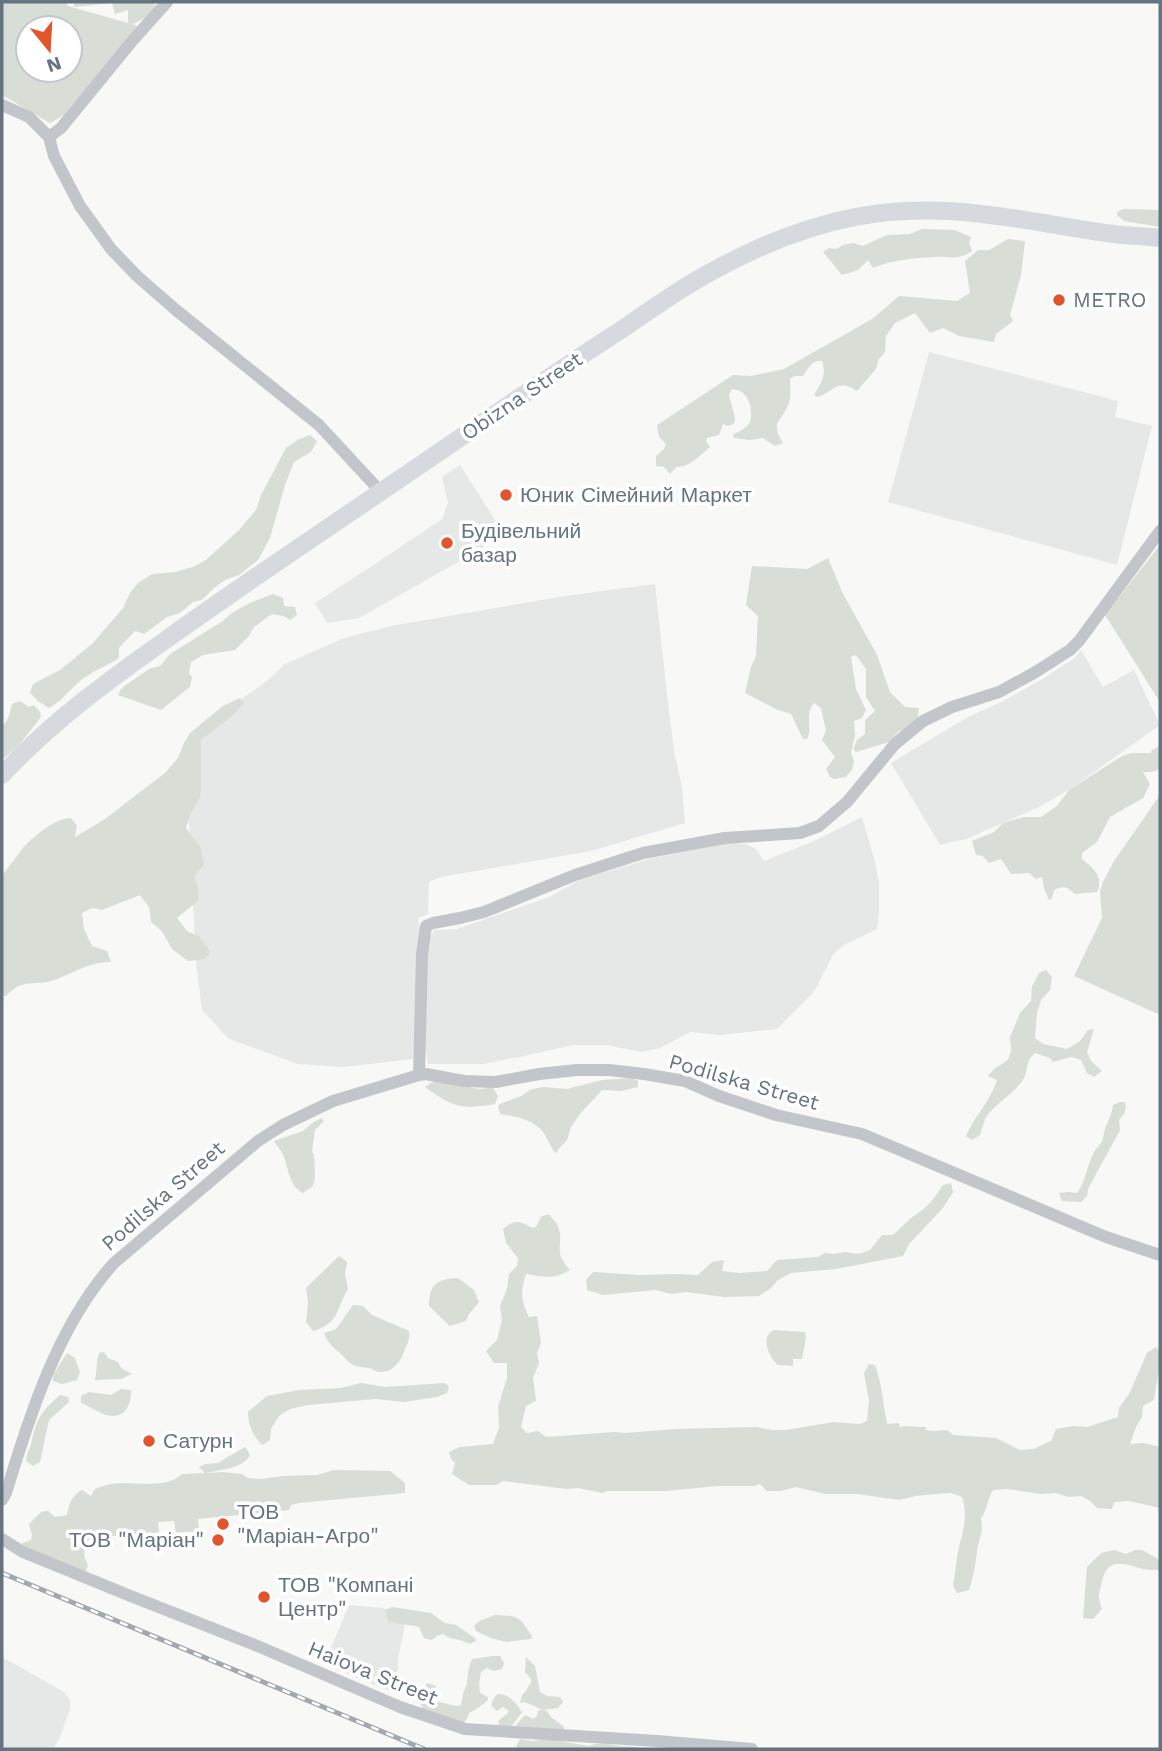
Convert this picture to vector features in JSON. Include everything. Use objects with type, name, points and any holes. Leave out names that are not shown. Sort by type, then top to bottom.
[{"type":"highway","name":"Obizna Street","points":[[2,775],[25,750],[91,693],[260,572],[708,273],[807,229],[872,214],[907,210],[927,209],[1012,217],[1115,234]]},
{"type":"highway","points":[[1115,234],[1160,238]]},
{"type":"highway","points":[[1115,234],[1160,250]]},
{"type":"street","points":[[49,136],[61,128],[167,2]]},
{"type":"street","points":[[2,105],[29,117],[49,136],[54,156],[80,206],[111,249],[137,276],[319,425],[380,492]]},
{"type":"street","points":[[419,1075],[422,954],[426,926],[484,912],[575,875],[643,853],[726,838],[800,833],[819,827],[847,802],[895,744],[923,720],[952,707],[999,692],[1070,650],[1160,531]]},
{"type":"street","name":"Podilska Street","points":[[2,1500],[49,1369],[99,1279],[114,1263],[274,1130],[333,1101],[419,1075],[496,1082],[539,1074],[609,1070],[685,1081],[719,1096],[776,1115],[862,1134],[1106,1237],[1160,1255]]},
{"type":"street","name":"Haiova Street","points":[[2,1539],[23,1552],[255,1645],[400,1707],[465,1729],[752,1749]]},
{"type":"shaded area","points":[[2,2],[66,2],[68,6],[128,23],[128,10],[115,14],[112,3],[75,7],[73,2],[155,2],[153,14],[133,24],[137,26],[64,115],[50,123],[2,95]]},
{"type":"shaded area","points":[[1160,210],[1160,227],[1124,221],[1117,215],[1118,211]]},
{"type":"shaded area","points":[[922,229],[955,230],[971,237],[969,242],[972,251],[958,257],[911,259],[873,268],[868,260],[858,270],[842,275],[823,252],[829,248],[837,249],[853,243],[863,246],[887,235],[910,234]]},
{"type":"shaded area","points":[[1008,239],[1025,241],[1021,275],[1010,315],[1013,321],[996,334],[994,342],[959,336],[943,328],[930,333],[915,313],[895,323],[886,336],[885,352],[876,369],[857,391],[841,386],[818,397],[814,395],[824,375],[822,361],[813,363],[803,376],[790,379],[790,401],[777,427],[783,443],[775,446],[763,438],[734,438],[733,435],[748,425],[751,413],[746,396],[732,389],[729,395],[734,424],[723,424],[719,435],[707,438],[710,447],[690,463],[676,467],[670,474],[664,467],[656,466],[656,456],[666,444],[659,437],[657,425],[733,375],[751,376],[784,369],[872,319],[899,296],[957,301],[970,293],[965,261],[978,250],[989,250]]},
{"type":"shaded area","points":[[929,352],[1118,401],[1115,417],[1152,426],[1117,565],[888,502]]},
{"type":"shaded area","points":[[310,435],[317,441],[311,452],[294,462],[270,538],[258,560],[239,575],[225,580],[202,600],[193,602],[180,613],[167,617],[144,634],[135,631],[119,648],[119,658],[84,678],[49,708],[30,693],[33,684],[60,670],[93,643],[123,608],[138,583],[152,574],[193,567],[206,560],[239,530],[256,510],[286,448]]},
{"type":"shaded area","name":"Будівельний базар","points":[[460,465],[499,526],[483,548],[359,618],[327,623],[315,603],[442,519],[448,503],[442,477]]},
{"type":"shaded area","points":[[1160,545],[1160,702],[1105,615]]},
{"type":"shaded area","points":[[828,558],[843,594],[877,655],[890,692],[905,707],[919,708],[917,722],[898,732],[889,742],[856,752],[853,749],[857,740],[865,734],[865,720],[875,711],[866,697],[866,669],[856,655],[851,657],[856,689],[866,710],[862,718],[854,721],[852,770],[846,777],[834,779],[826,769],[835,757],[822,740],[826,731],[821,708],[814,703],[811,708],[809,735],[807,739],[803,739],[791,714],[745,693],[756,656],[758,616],[746,605],[752,566],[807,569]]},
{"type":"shaded area","points":[[655,584],[685,823],[591,851],[441,877],[429,882],[428,914],[418,918],[420,930],[413,1059],[343,1067],[298,1064],[229,1039],[202,1010],[196,962],[188,805],[193,769],[191,733],[268,680],[285,664],[344,638],[391,626],[565,596]]},
{"type":"shaded area","points":[[273,594],[283,598],[284,606],[295,607],[297,615],[290,620],[272,614],[254,627],[235,650],[203,655],[191,662],[190,687],[161,710],[118,695],[130,682],[149,669],[160,666],[170,654],[233,612]]},
{"type":"shaded area","points":[[1081,650],[1103,687],[1134,670],[1160,725],[1069,790],[1039,807],[966,839],[940,845],[891,763],[968,717],[1044,678],[1076,657]]},
{"type":"shaded area","points":[[240,698],[244,704],[201,740],[200,798],[191,812],[186,828],[201,848],[204,865],[194,876],[198,901],[177,918],[187,931],[200,937],[210,952],[205,959],[188,961],[172,949],[161,930],[151,922],[149,907],[140,895],[102,910],[92,908],[82,913],[84,929],[92,946],[107,951],[111,962],[94,964],[55,980],[22,985],[2,996],[2,875],[23,848],[39,833],[58,821],[71,818],[77,826],[75,837],[105,819],[165,773],[178,758],[190,733],[223,706]]},
{"type":"shaded area","points":[[20,701],[29,707],[34,705],[41,717],[20,744],[2,760],[2,725],[8,719],[12,704]]},
{"type":"shaded area","points":[[1160,746],[1160,769],[1143,772],[1150,784],[1143,798],[1110,817],[1097,842],[1082,853],[1082,859],[1098,877],[1097,892],[1075,894],[1063,887],[1054,890],[1049,900],[1042,877],[1036,879],[1029,873],[1011,874],[1001,859],[989,863],[983,856],[976,855],[972,841],[994,832],[1003,823],[1024,817],[1041,817],[1057,806],[1069,790],[1122,756],[1151,753]]},
{"type":"shaded area","points":[[1160,795],[1160,1015],[1074,976],[1102,918],[1100,891],[1103,882],[1114,861]]},
{"type":"shaded area","points":[[862,817],[879,883],[877,929],[844,945],[834,953],[814,992],[777,1029],[720,1035],[690,1032],[660,1048],[641,1052],[606,1045],[573,1045],[483,1064],[428,1064],[425,973],[429,938],[435,930],[457,929],[549,897],[580,880],[649,859],[730,843],[746,844],[756,849],[764,861],[814,841]]},
{"type":"shaded area","points":[[1046,970],[1052,977],[1050,990],[1041,1000],[1035,1038],[1043,1044],[1067,1049],[1080,1041],[1088,1030],[1094,1029],[1087,1052],[1091,1061],[1102,1071],[1094,1077],[1087,1073],[1081,1060],[1071,1057],[1053,1062],[1050,1058],[1035,1053],[1020,1084],[993,1108],[985,1119],[980,1135],[972,1140],[966,1136],[997,1080],[988,1076],[1008,1060],[1011,1051],[1010,1037],[1020,1013],[1031,1001],[1032,986],[1039,973]]},
{"type":"shaded area","points":[[633,1078],[638,1081],[638,1087],[621,1091],[602,1090],[580,1114],[571,1127],[567,1140],[555,1153],[543,1132],[534,1124],[518,1117],[500,1114],[498,1105],[532,1089],[567,1089],[602,1080]]},
{"type":"shaded area","points":[[447,1081],[481,1089],[492,1086],[498,1096],[495,1104],[465,1107],[450,1103],[425,1087],[432,1082]]},
{"type":"shaded area","points":[[1125,1102],[1126,1107],[1119,1120],[1120,1130],[1088,1189],[1087,1196],[1081,1202],[1062,1201],[1059,1193],[1077,1193],[1080,1188],[1092,1157],[1102,1141],[1113,1105]]},
{"type":"shaded area","points":[[321,1118],[324,1121],[315,1130],[312,1152],[315,1177],[313,1186],[303,1193],[292,1182],[283,1155],[274,1141],[303,1131]]},
{"type":"shaded area","points":[[951,1183],[953,1192],[943,1208],[909,1244],[903,1256],[836,1269],[791,1273],[759,1296],[724,1297],[686,1292],[671,1294],[656,1290],[603,1295],[587,1290],[586,1280],[593,1272],[698,1275],[712,1262],[724,1260],[722,1271],[740,1273],[767,1271],[777,1260],[818,1257],[825,1253],[859,1254],[870,1250],[882,1235],[893,1235],[924,1209],[943,1185]]},
{"type":"shaded area","points":[[549,1214],[557,1224],[561,1257],[570,1270],[544,1277],[526,1274],[524,1280],[523,1301],[529,1317],[537,1316],[541,1343],[537,1353],[539,1363],[533,1378],[536,1401],[526,1406],[521,1427],[527,1433],[538,1431],[546,1437],[674,1429],[757,1427],[786,1430],[834,1422],[860,1424],[867,1421],[869,1401],[864,1373],[869,1364],[875,1365],[887,1424],[899,1423],[900,1428],[926,1427],[926,1430],[947,1430],[953,1435],[996,1438],[1020,1450],[1033,1449],[1051,1441],[1056,1429],[1087,1427],[1118,1417],[1119,1408],[1129,1394],[1147,1353],[1156,1347],[1160,1352],[1160,1376],[1159,1370],[1154,1400],[1143,1406],[1142,1417],[1130,1444],[1143,1443],[1160,1447],[1160,1508],[1129,1501],[1114,1502],[1112,1509],[1097,1508],[1081,1496],[993,1490],[981,1518],[982,1532],[969,1590],[957,1593],[953,1586],[965,1512],[962,1497],[951,1493],[899,1500],[857,1494],[825,1494],[796,1487],[767,1491],[760,1484],[602,1493],[503,1481],[496,1485],[469,1485],[452,1474],[455,1463],[449,1452],[460,1447],[493,1444],[499,1428],[498,1407],[507,1378],[507,1363],[494,1363],[486,1351],[497,1340],[502,1320],[500,1306],[507,1289],[509,1274],[517,1266],[518,1258],[506,1243],[503,1229],[518,1222],[536,1227],[541,1217]]},
{"type":"shaded area","points":[[339,1256],[347,1262],[345,1274],[348,1289],[333,1320],[313,1331],[306,1322],[306,1288]]},
{"type":"shaded area","points":[[458,1278],[474,1290],[479,1302],[466,1321],[450,1326],[429,1306],[429,1299],[433,1288],[440,1281]]},
{"type":"shaded area","points":[[353,1305],[363,1306],[372,1315],[409,1331],[402,1356],[392,1369],[380,1372],[356,1366],[331,1345],[324,1333],[336,1329]]},
{"type":"shaded area","points":[[774,1330],[805,1332],[802,1359],[793,1359],[793,1366],[778,1365],[771,1357],[766,1342]]},
{"type":"shaded area","points":[[104,1352],[108,1358],[118,1362],[121,1368],[132,1374],[121,1379],[95,1380],[99,1353]]},
{"type":"shaded area","points":[[67,1353],[75,1358],[80,1372],[77,1380],[62,1384],[53,1381],[53,1375]]},
{"type":"shaded area","points":[[361,1383],[385,1387],[445,1383],[449,1387],[447,1393],[437,1397],[404,1402],[375,1399],[290,1409],[279,1416],[271,1429],[270,1440],[262,1445],[252,1430],[248,1412],[267,1396],[299,1390],[341,1388]]},
{"type":"shaded area","points":[[121,1389],[131,1390],[131,1396],[128,1407],[119,1415],[102,1414],[81,1403],[81,1396],[89,1392],[111,1395]]},
{"type":"shaded area","points":[[60,1395],[68,1397],[69,1402],[49,1420],[40,1462],[33,1466],[26,1459],[37,1422]]},
{"type":"shaded area","points":[[245,1447],[250,1456],[246,1461],[230,1468],[206,1473],[242,1474],[248,1478],[261,1479],[317,1475],[334,1470],[390,1471],[405,1483],[405,1493],[299,1503],[291,1505],[289,1510],[198,1519],[199,1531],[176,1533],[174,1521],[158,1522],[159,1533],[97,1535],[86,1541],[84,1555],[88,1566],[84,1575],[26,1550],[22,1543],[31,1540],[29,1524],[41,1512],[48,1511],[55,1517],[67,1515],[72,1500],[82,1490],[91,1496],[95,1489],[111,1484],[167,1482],[182,1474],[205,1473],[199,1467],[218,1463]]},
{"type":"shaded area","points":[[1114,1550],[1126,1554],[1142,1550],[1160,1560],[1160,1570],[1124,1564],[1108,1568],[1099,1595],[1102,1609],[1093,1619],[1083,1618],[1087,1567],[1101,1553]]},
{"type":"shaded area","points":[[349,1605],[383,1608],[405,1615],[394,1693],[324,1664]]},
{"type":"shaded area","points":[[392,1607],[431,1613],[445,1623],[456,1625],[476,1641],[469,1644],[443,1634],[432,1640],[424,1638],[419,1627],[388,1621],[385,1610]]},
{"type":"shaded area","points":[[495,1615],[518,1619],[532,1636],[531,1639],[506,1642],[476,1631],[474,1626],[479,1621]]},
{"type":"shaded area","points":[[500,1656],[504,1663],[502,1669],[493,1671],[487,1668],[481,1672],[480,1693],[488,1697],[488,1700],[469,1713],[459,1727],[423,1709],[421,1699],[427,1683],[436,1686],[436,1701],[461,1705],[472,1659]]},
{"type":"shaded area","points":[[2,1657],[64,1692],[70,1700],[70,1709],[53,1749],[2,1749]]},
{"type":"shaded area","points":[[526,1657],[535,1666],[540,1692],[547,1696],[560,1697],[563,1702],[558,1708],[543,1710],[525,1702],[520,1703],[532,1680],[525,1672]]},
{"type":"shaded area","points":[[498,1694],[509,1697],[522,1712],[511,1727],[499,1725],[499,1720],[509,1711],[503,1707],[497,1711],[492,1707]]},
{"type":"shaded area","points":[[538,1710],[543,1710],[564,1727],[564,1731],[515,1726],[525,1715],[533,1719]]},
{"type":"shaded area","points":[[520,1739],[549,1739],[589,1746],[601,1744],[644,1749],[519,1749],[516,1746]]},
{"type":"railway","points":[[2,1573],[424,1749]]},
{"type":"place","name":"METRO","points":[[1059,300]]},
{"type":"place","name":"Юник Сімейний Маркет","points":[[506,495]]},
{"type":"place","name":"Будівельний базар","points":[[447,543]]},
{"type":"place","name":"Сатурн","points":[[149,1441]]},
{"type":"place","name":"ТОВ \"Маріан-Агро\"","points":[[223,1524]]},
{"type":"place","name":"ТОВ \"Маріан\"","points":[[218,1540]]},
{"type":"place","name":"ТОВ \"Компані Центр\"","points":[[264,1597]]}]
